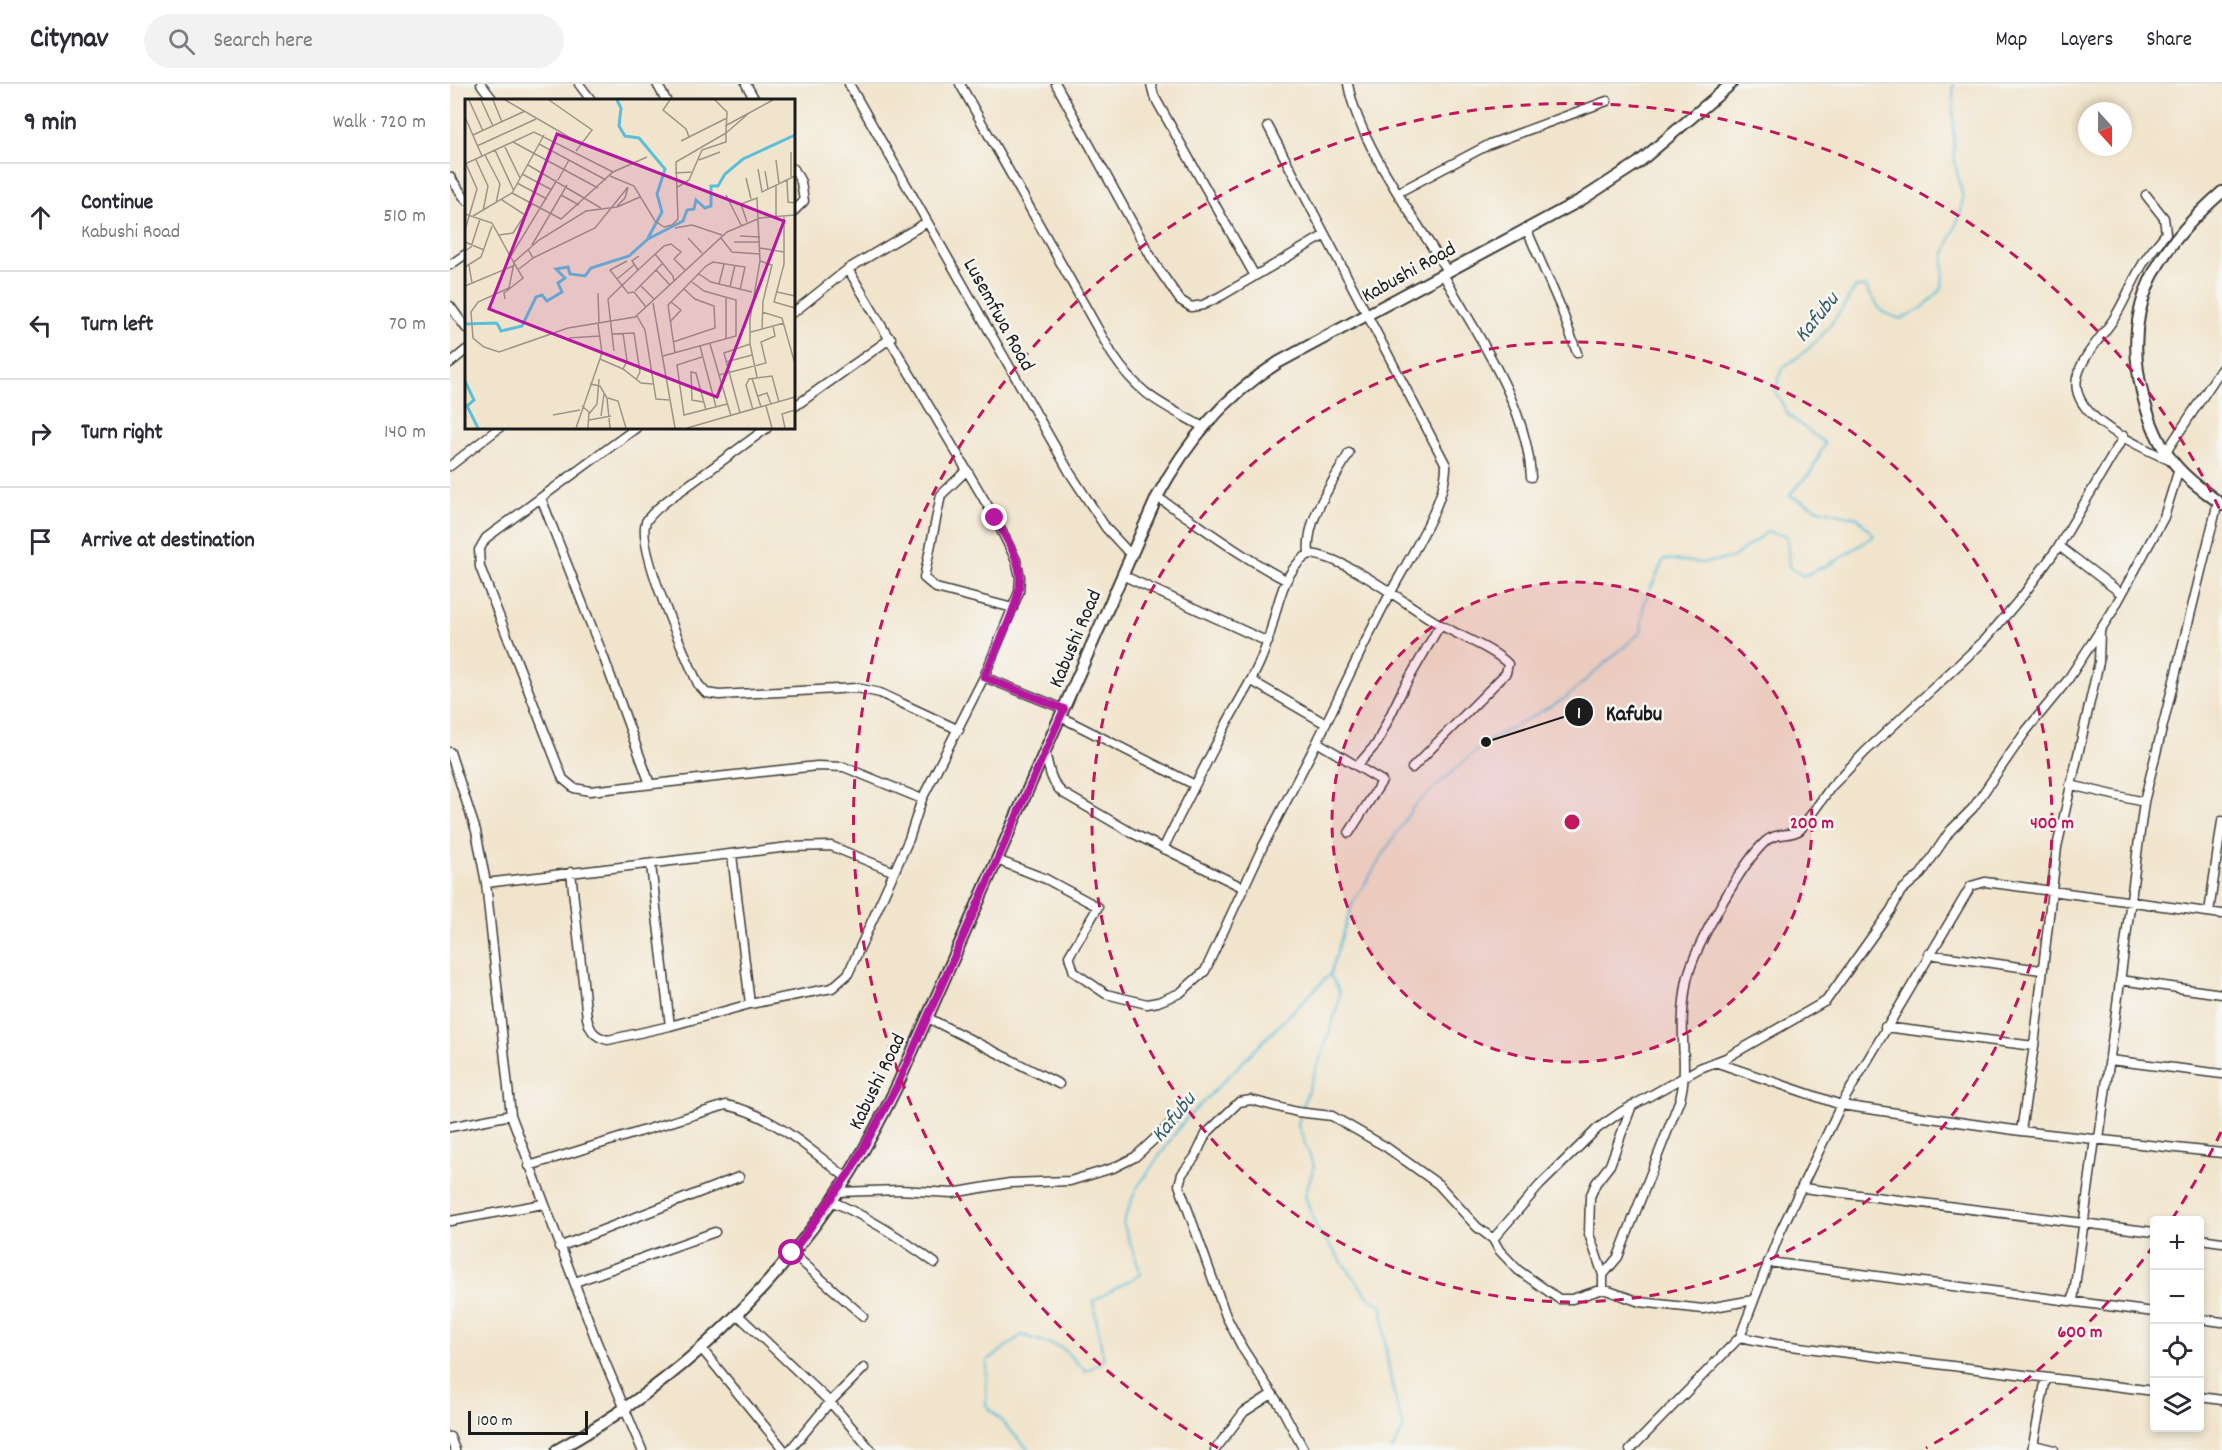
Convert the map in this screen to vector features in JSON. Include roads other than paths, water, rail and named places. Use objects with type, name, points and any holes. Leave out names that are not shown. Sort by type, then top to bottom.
[{"type":"main road","name":"Kabushi Road","points":[[557,1450],[626,1410],[701,1348],[737,1314],[792,1253],[847,1178],[897,1086],[1157,497],[1174,464],[1203,427],[1246,383],[1279,362],[1581,200],[1638,162],[1731,84]]},
{"type":"main road","points":[[2220,504],[2172,461],[2147,410],[2137,362],[2136,330],[2147,283],[2166,251],[2222,192]]},
{"type":"street","points":[[481,84],[492,99]]},
{"type":"street","points":[[579,84],[590,99]]},
{"type":"street","points":[[657,84],[665,99]]},
{"type":"street","points":[[746,84],[754,99]]},
{"type":"street","name":"Lusemfwa Road","points":[[849,84],[1070,473],[1107,528],[1130,554]]},
{"type":"street","points":[[960,84],[1112,354],[1128,378],[1139,390],[1203,427]]},
{"type":"street","points":[[1056,84],[1155,264],[1180,300],[1191,307],[1203,305],[1326,235]]},
{"type":"street","points":[[1151,84],[1154,96],[1255,276]]},
{"type":"street","points":[[1348,84],[1356,114],[1368,141],[1445,273],[1500,375],[1530,456],[1531,477]]},
{"type":"street","points":[[1399,192],[1490,144],[1607,101]]},
{"type":"street","points":[[997,860],[1046,879],[1098,907],[1069,956],[1074,972],[1091,986],[1106,993],[1147,1004],[1179,993],[1205,971],[1390,593],[1428,523],[1446,476],[1446,465],[1268,126]]},
{"type":"street","points":[[795,172],[804,194],[804,201],[795,210]]},
{"type":"street","points":[[450,177],[465,199]]},
{"type":"street","points":[[2146,195],[2164,218],[2167,229],[2143,263],[2118,312],[2082,365],[2076,388],[2083,408],[2124,436],[2172,461]]},
{"type":"street","points":[[795,311],[848,269],[927,222]]},
{"type":"street","points":[[1526,228],[1561,308],[1577,353]]},
{"type":"street","points":[[450,265],[465,255]]},
{"type":"street","points":[[571,872],[590,1027],[600,1038],[608,1040],[750,1004],[832,988],[842,982],[865,940],[892,871],[909,839],[922,799],[984,677],[1019,592],[1020,577],[1016,560],[968,470],[848,269]]},
{"type":"street","points":[[2130,289],[2143,297]]},
{"type":"street","points":[[450,306],[465,327]]},
{"type":"street","points":[[795,407],[891,338]]},
{"type":"street","points":[[450,363],[465,351]]},
{"type":"street","points":[[1493,1239],[1540,1185],[1585,1141],[1632,1105],[1826,1001],[1891,910],[1901,891],[1921,874],[1950,831],[1973,808],[1992,777],[2055,697],[2100,632],[2164,517],[2172,461],[2222,368]]},
{"type":"street","points":[[450,466],[498,429]]},
{"type":"street","points":[[635,429],[486,538],[479,550],[480,567],[492,602],[562,779],[574,788],[590,790],[817,766],[843,767],[922,799]]},
{"type":"street","points":[[766,429],[670,499],[647,520],[643,532],[660,590],[698,684],[706,693],[719,695],[857,688],[880,693],[959,730]]},
{"type":"street","points":[[1603,1275],[1618,1257],[1646,1191],[1680,1099],[1683,1077],[1682,1038],[1688,975],[1715,918],[1756,851],[1772,837],[1793,834],[1800,830],[1831,788],[1866,751],[1985,640],[2024,594],[2059,546],[2124,436]]},
{"type":"street","points":[[1309,554],[1308,541],[1311,525],[1348,453]]},
{"type":"street","points":[[968,470],[940,495],[924,578],[936,588],[1013,608]]},
{"type":"street","points":[[1157,497],[1254,563],[1286,580]]},
{"type":"street","points":[[541,498],[604,658],[650,784]]},
{"type":"street","points":[[2073,1301],[2110,1060],[2144,802],[2220,504]]},
{"type":"street","points":[[2059,546],[2122,594]]},
{"type":"street","points":[[1163,849],[1252,681],[1268,642],[1286,580],[1295,566],[1309,554],[1321,555],[1390,593],[1440,625],[1504,660],[1509,668],[1412,768]]},
{"type":"street","points":[[1122,575],[1268,642]]},
{"type":"street","points":[[1358,765],[1377,742],[1403,689],[1440,625]]},
{"type":"street","points":[[2021,1131],[2034,1046],[2051,891],[2070,785],[2100,662],[2100,632]]},
{"type":"street","points":[[984,677],[1062,713],[1195,785]]},
{"type":"street","points":[[1252,681],[1326,724]]},
{"type":"street","points":[[1317,742],[1382,780],[1349,833]]},
{"type":"street","points":[[450,752],[476,831],[486,883],[511,1115],[596,1340],[642,1450]]},
{"type":"street","points":[[1046,752],[1056,788],[1163,849],[1244,888]]},
{"type":"street","points":[[2070,785],[2144,802]]},
{"type":"street","points":[[2209,912],[2222,820]]},
{"type":"street","points":[[486,883],[789,847],[831,846],[892,871]]},
{"type":"street","points":[[732,855],[750,1004]]},
{"type":"street","points":[[651,865],[670,1026]]},
{"type":"street","points":[[1630,1450],[1740,1337],[1780,1232],[1841,1105],[1966,891],[1974,884],[1985,882],[2222,914]]},
{"type":"street","points":[[1928,954],[2041,970]]},
{"type":"street","points":[[2120,980],[2222,994]]},
{"type":"street","points":[[927,1017],[1059,1084]]},
{"type":"street","points":[[1885,1027],[2034,1046]]},
{"type":"street","points":[[2110,1060],[2222,1074]]},
{"type":"street","points":[[1715,1062],[1841,1105],[2021,1131],[2222,1153]]},
{"type":"street","points":[[1304,1450],[1243,1349],[1226,1316],[1180,1179],[1213,1124],[1239,1102],[1251,1100],[1301,1112],[1332,1116],[1386,1147],[1438,1184],[1477,1227],[1493,1239],[1499,1250],[1518,1270],[1559,1299],[1572,1299],[1603,1289],[1640,1302],[1703,1309],[1753,1300]]},
{"type":"street","points":[[529,1166],[726,1105],[755,1114],[781,1129],[847,1178]]},
{"type":"street","points":[[1603,1289],[1603,1275],[1589,1234],[1590,1197],[1596,1183],[1610,1165],[1632,1105]]},
{"type":"street","points":[[450,1127],[511,1115]]},
{"type":"street","points":[[834,1196],[900,1190],[952,1193],[1010,1183],[1070,1181],[1113,1168],[1135,1157],[1175,1120]]},
{"type":"street","points":[[560,1247],[738,1177]]},
{"type":"street","points":[[1803,1188],[2150,1231]]},
{"type":"street","points":[[834,1196],[895,1234],[935,1263]]},
{"type":"street","points":[[450,1221],[543,1204]]},
{"type":"street","points":[[575,1282],[715,1232]]},
{"type":"street","points":[[2204,1240],[2222,1242]]},
{"type":"street","points":[[792,1253],[863,1316]]},
{"type":"street","points":[[1768,1262],[2150,1311]]},
{"type":"street","points":[[737,1314],[830,1402],[871,1450]]},
{"type":"street","points":[[2204,1320],[2222,1322]]},
{"type":"street","points":[[1740,1337],[1775,1344],[2150,1391]]},
{"type":"street","points":[[701,1348],[789,1450],[830,1402],[864,1368]]},
{"type":"street","points":[[2046,1378],[2033,1448],[2054,1450]]},
{"type":"street","points":[[1215,1450],[1244,1412],[1272,1394]]},
{"type":"street","points":[[2204,1398],[2222,1400]]},
{"type":"street","points":[[450,1437],[455,1450]]},
{"type":"waterway","name":"Kafubu","points":[[1029,1450],[986,1405],[987,1361],[1022,1335],[1062,1348],[1086,1371],[1104,1361],[1093,1301],[1141,1274],[1123,1223],[1136,1189],[1184,1121],[1330,974],[1352,904],[1413,807],[1486,742],[1564,699],[1641,632],[1644,603],[1664,559],[1703,563],[1732,558],[1767,532],[1787,536],[1789,567],[1803,576],[1836,561],[1874,536],[1858,518],[1819,509],[1789,495],[1811,472],[1825,443],[1789,416],[1775,391],[1782,368],[1816,342],[1840,312],[1855,288],[1865,286],[1882,312],[1901,319],[1921,309],[1942,289],[1944,256],[1960,215],[1963,198],[1954,159],[1953,84]]},
{"type":"waterway","points":[[1301,1110],[1330,1031],[1338,1001],[1337,985],[1330,975]]},
{"type":"waterway","points":[[1300,1116],[1298,1126],[1314,1166],[1305,1196],[1316,1227],[1369,1298],[1383,1306],[1389,1368],[1404,1428],[1392,1450]]},
{"type":"place","name":"Kafubu","points":[[1486,742]]}]
